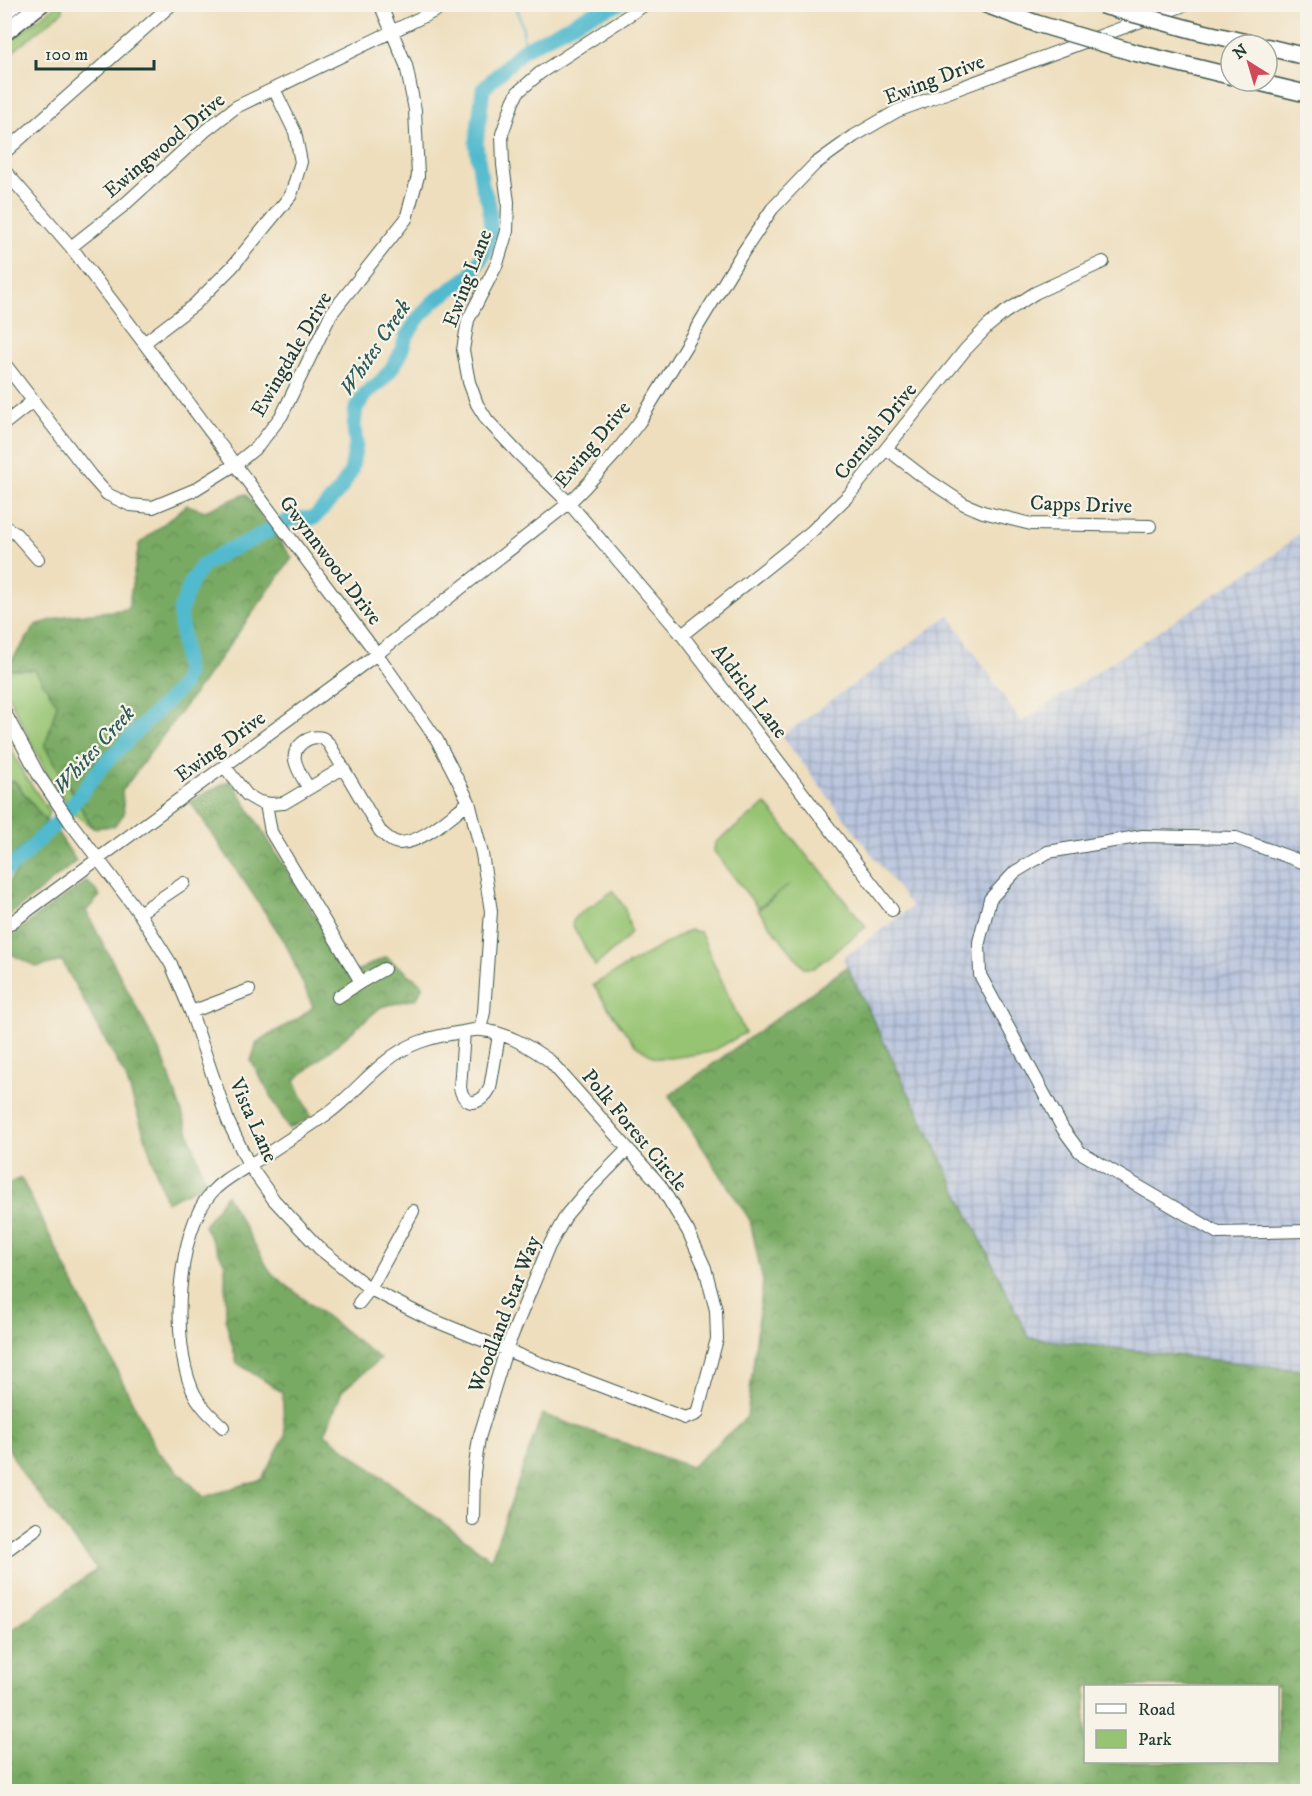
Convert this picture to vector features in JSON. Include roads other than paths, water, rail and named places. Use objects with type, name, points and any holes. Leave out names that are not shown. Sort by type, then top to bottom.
[{"type":"highway","points":[[4,12],[14,4]]},
{"type":"highway","points":[[4,33],[41,4]]},
{"type":"highway","points":[[985,4],[1035,23],[1132,52],[1219,73]]},
{"type":"highway","points":[[1100,5],[1219,36]]},
{"type":"highway","points":[[1279,50],[1308,57]]},
{"type":"highway","points":[[1279,87],[1308,94]]},
{"type":"street","points":[[4,153],[172,4]]},
{"type":"street","name":"Ewingdale Drive","points":[[4,363],[91,476],[107,494],[130,505],[153,507],[194,490],[236,464],[258,446],[282,415],[331,314],[406,219],[418,176],[415,110],[406,65],[380,4]]},
{"type":"street","name":"Ewingwood Drive","points":[[71,247],[123,206],[205,131],[236,108],[450,4]]},
{"type":"street","name":"Ewing Lane","points":[[569,503],[487,420],[477,404],[469,382],[463,350],[468,320],[497,264],[507,231],[508,202],[502,134],[518,92],[540,73],[646,4]]},
{"type":"street","name":"Ewing Drive","points":[[4,928],[376,654],[569,503],[614,455],[640,422],[772,209],[815,164],[854,136],[897,111],[1187,4]]},
{"type":"street","points":[[144,343],[194,304],[232,267],[291,195],[301,162],[296,132],[274,89]]},
{"type":"street","name":"Gwynnwood Drive","points":[[4,170],[71,247],[236,464],[437,740],[469,802],[482,854],[491,911],[484,1012],[480,1030]]},
{"type":"street","name":"Cornish Drive","points":[[682,635],[811,532],[849,495],[965,350],[988,326],[1035,293],[1103,262]]},
{"type":"street","points":[[4,424],[33,401]]},
{"type":"street","name":"Capps Drive","points":[[887,449],[964,504],[983,512],[1031,524],[1150,526]]},
{"type":"street","name":"Aldrich Lane","points":[[569,503],[682,635],[892,910]]},
{"type":"street","points":[[4,526],[16,534],[38,560]]},
{"type":"street","name":"Vista Lane","points":[[4,711],[38,774],[70,822],[139,913],[171,964],[191,1012],[228,1121],[249,1165],[274,1200],[320,1248],[370,1289],[428,1318],[685,1418]]},
{"type":"street","points":[[308,787],[295,760],[295,753],[303,742],[323,738],[329,744],[380,831],[392,841],[401,843],[423,837],[469,802]]},
{"type":"street","points":[[225,766],[247,795],[266,804],[284,803],[343,768]]},
{"type":"street","points":[[266,804],[272,832],[361,982]]},
{"type":"street","points":[[1308,864],[1236,838],[1143,836],[1048,852],[1015,872],[990,899],[979,942],[980,975],[1063,1129],[1080,1152],[1218,1233],[1308,1232]]},
{"type":"street","points":[[139,913],[183,883]]},
{"type":"street","points":[[338,997],[384,969]]},
{"type":"street","points":[[191,1012],[249,990]]},
{"type":"street","name":"Polk Forest Circle","points":[[223,1427],[201,1404],[192,1389],[186,1369],[180,1325],[182,1270],[188,1237],[204,1201],[224,1181],[340,1105],[384,1062],[410,1045],[423,1040],[480,1030],[531,1047],[550,1062],[660,1185],[688,1231],[705,1268],[716,1310],[717,1339],[697,1414],[685,1418]]},
{"type":"street","points":[[464,1032],[460,1088],[461,1095],[472,1102],[479,1101],[486,1096],[490,1088],[499,1035]]},
{"type":"street","name":"Woodland Star Way","points":[[473,1519],[474,1472],[479,1438],[506,1350],[549,1246],[583,1195],[628,1149]]},
{"type":"street","points":[[359,1303],[370,1289],[413,1211]]},
{"type":"street","points":[[4,1552],[37,1528]]},
{"type":"waterway","points":[[516,4],[523,29],[523,50]]},
{"type":"waterway","name":"Whites Creek","points":[[4,871],[23,857],[60,820],[103,765],[181,687],[186,674],[180,611],[192,580],[203,565],[291,519],[314,518],[340,490],[351,471],[356,445],[354,426],[356,408],[366,393],[389,372],[417,320],[433,302],[471,275],[484,253],[491,231],[489,204],[482,185],[476,144],[483,89],[523,50],[587,16],[618,4]]}]
